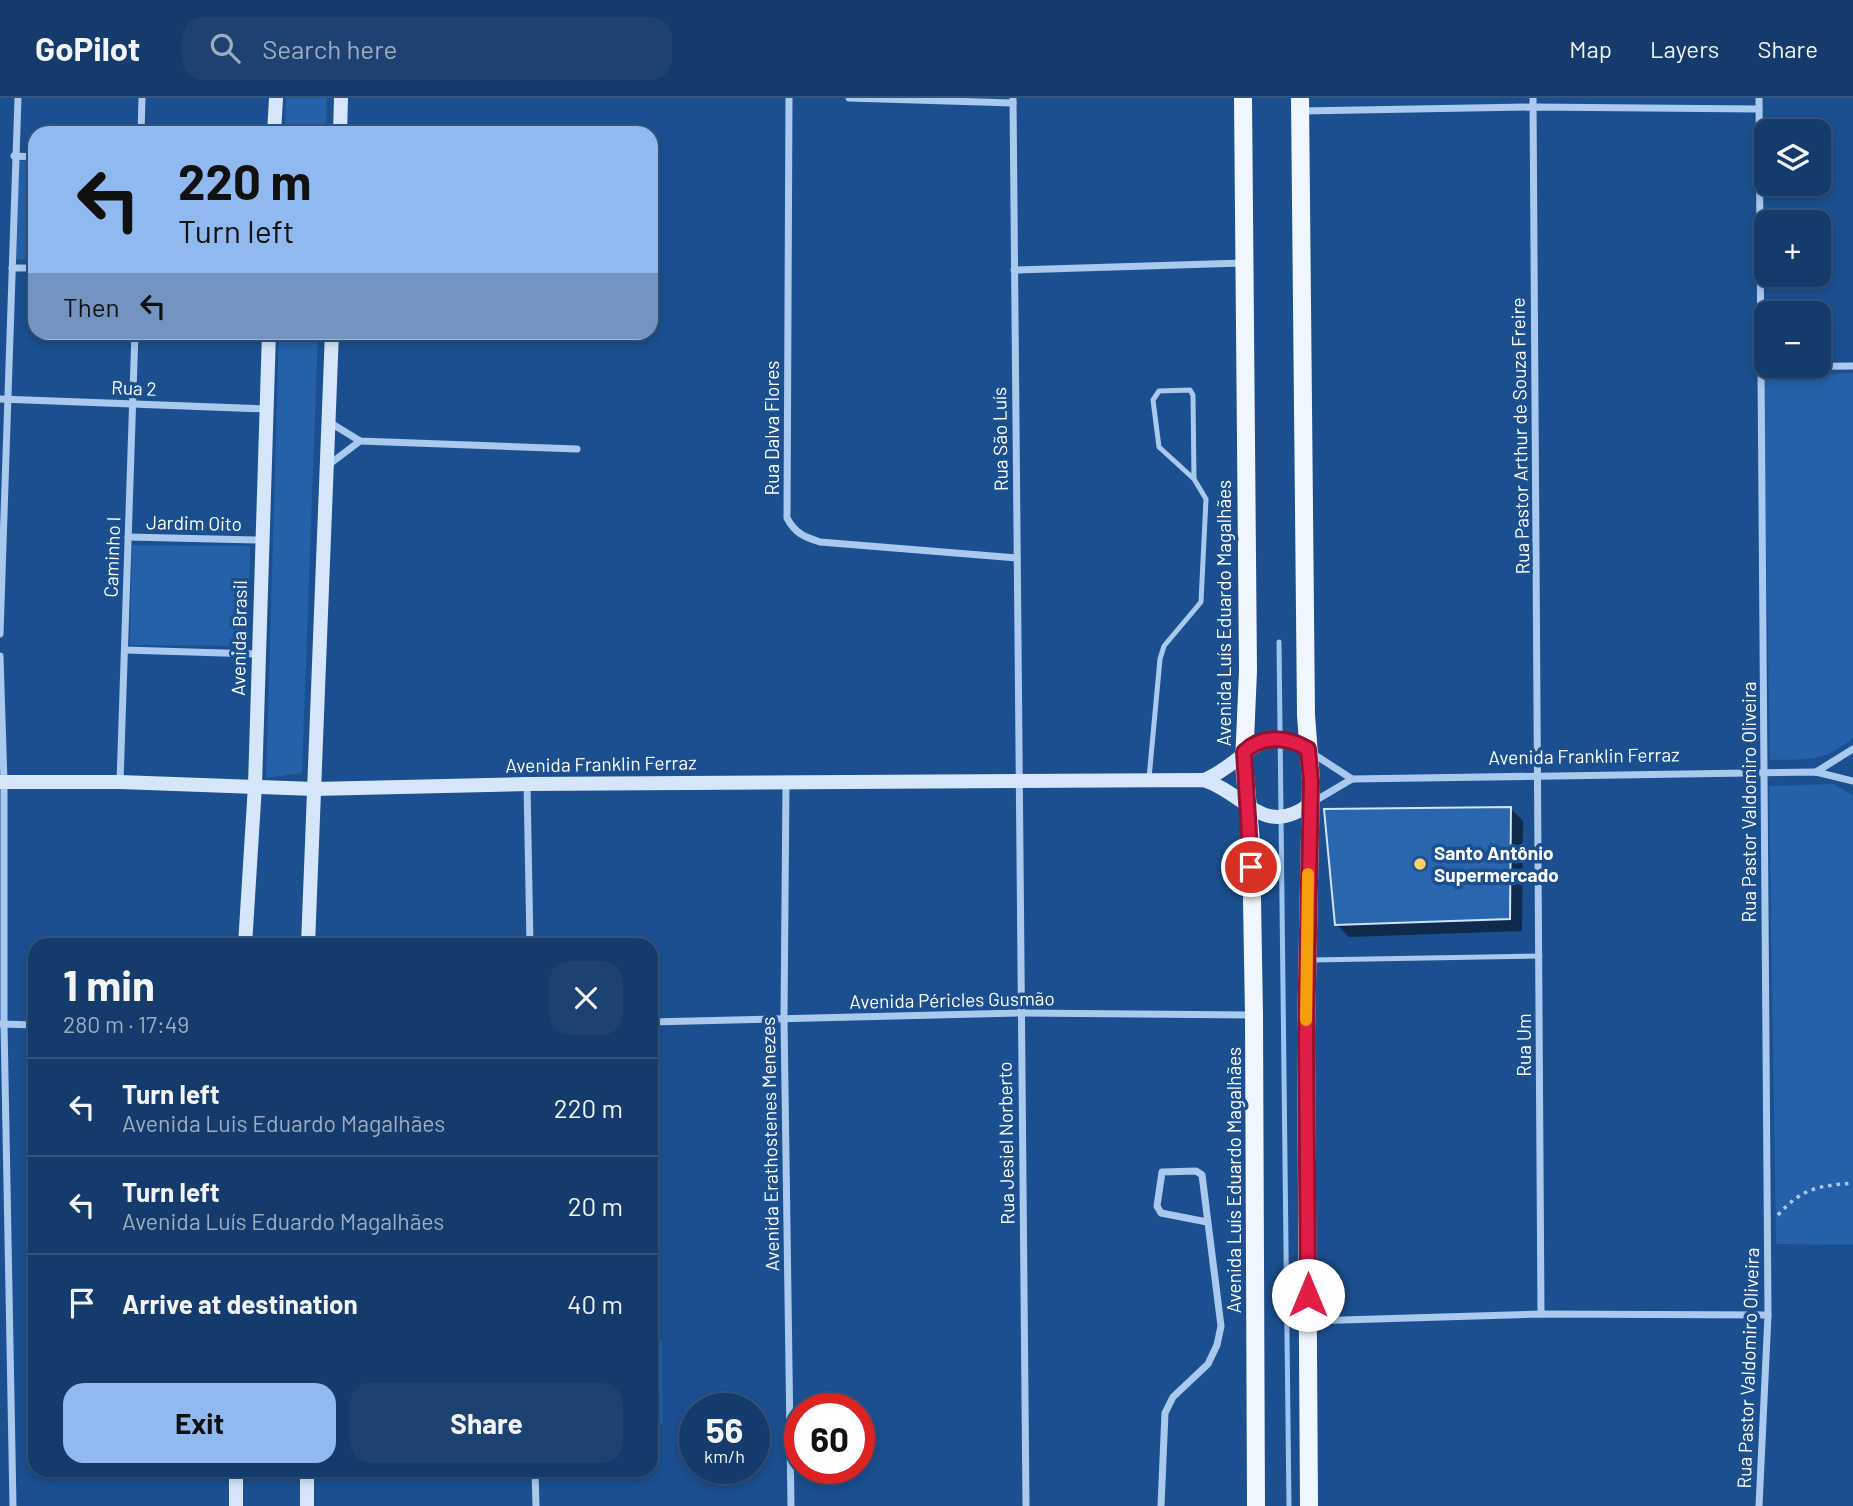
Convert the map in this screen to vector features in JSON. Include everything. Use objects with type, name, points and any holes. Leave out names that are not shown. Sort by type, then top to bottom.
[{"type":"main road","name":"Avenida Luís Eduardo Magalhães","points":[[1243,98],[1248,671],[1255,811],[1251,843],[1256,1506]]},
{"type":"main road","points":[[1300,105],[1309,1506]]},
{"type":"street","points":[[0,634],[18,98]]},
{"type":"street","points":[[141,126],[142,98]]},
{"type":"street","points":[[275,98],[275,126]]},
{"type":"street","points":[[340,126],[341,98]]},
{"type":"street","name":"Rua Dalva Flores","points":[[789,98],[787,518],[793,529],[804,537],[820,541],[1017,558]]},
{"type":"street","points":[[849,98],[1013,100]]},
{"type":"street","name":"Rua Pastor Arthur de Souza Freire","points":[[1533,98],[1539,775]]},
{"type":"street","name":"Rua Pastor Valdomiro Oliveira","points":[[1759,98],[1760,301]]},
{"type":"street","name":"Rua São Luís","points":[[1013,100],[1017,780]]},
{"type":"street","points":[[1300,105],[1759,109]]},
{"type":"street","points":[[14,156],[28,157]]},
{"type":"street","points":[[1014,270],[1243,263]]},
{"type":"street","points":[[12,268],[28,268]]},
{"type":"street","name":"Caminho I","points":[[120,782],[135,340]]},
{"type":"street","name":"Avenida Brasil","points":[[244,938],[255,785],[269,340]]},
{"type":"street","points":[[308,938],[332,340]]},
{"type":"street","points":[[1831,366],[1853,366]]},
{"type":"street","name":"Rua Pastor Valdomiro Oliveira","points":[[1759,1506],[1768,1315],[1760,378]]},
{"type":"street","name":"Rua 2","points":[[0,399],[266,409]]},
{"type":"street","points":[[329,422],[360,441],[577,449]]},
{"type":"street","points":[[326,466],[360,441]]},
{"type":"street","name":"Jardim Oito","points":[[128,537],[261,540]]},
{"type":"street","points":[[125,650],[259,654]]},
{"type":"street","points":[[0,656],[2,1024],[13,1506]]},
{"type":"street","points":[[1203,780],[1227,769],[1251,748],[1278,738],[1304,746],[1329,767],[1352,779]]},
{"type":"street","points":[[1816,772],[1853,749]]},
{"type":"street","name":"Avenida Franklin Ferraz","points":[[1352,779],[1816,772],[1853,781]]},
{"type":"street","name":"Rua Um","points":[[1539,775],[1541,1314]]},
{"type":"street","points":[[1203,780],[1227,788],[1255,811],[1286,818],[1352,779]]},
{"type":"street","name":"Rua Jesiel Norberto","points":[[1017,780],[1026,1506]]},
{"type":"street","name":"Avenida Franklin Ferraz","points":[[2,782],[255,785],[314,789],[527,784],[1203,780]]},
{"type":"street","name":"Avenida Erathostenes Menezes","points":[[786,782],[784,1019],[791,1506]]},
{"type":"street","points":[[527,784],[530,938]]},
{"type":"street","name":"Avenida Péricles Gusmão","points":[[658,1021],[1020,1013],[1254,1015]]},
{"type":"street","points":[[2,1024],[28,1025]]},
{"type":"street","points":[[1161,1506],[1165,1413],[1173,1397],[1208,1364],[1217,1345],[1221,1326],[1202,1175],[1196,1171],[1162,1172],[1157,1206],[1161,1213],[1207,1222]]},
{"type":"street","points":[[1309,1321],[1541,1314],[1768,1315]]},
{"type":"street","points":[[236,1477],[236,1506]]},
{"type":"street","points":[[307,1477],[307,1506]]},
{"type":"street","points":[[535,1477],[536,1506]]},
{"type":"lane","points":[[1149,780],[1160,659],[1164,646],[1202,602],[1204,587],[1206,499],[1194,479],[1159,447],[1153,400],[1159,391],[1190,390],[1193,395],[1194,479]]},
{"type":"lane","points":[[1307,960],[1540,956]]},
{"type":"path","points":[[1767,1228],[1795,1197],[1819,1186],[1853,1183]]},
{"type":"shaded area","points":[[286,98],[327,98],[326,126],[285,126]]},
{"type":"shaded area","points":[[19,161],[28,161],[28,260],[16,259]]},
{"type":"shaded area","points":[[279,340],[318,340],[302,773],[266,778]]},
{"type":"shaded area","points":[[1853,373],[1853,738],[1823,756],[1770,760],[1763,378],[1831,378],[1831,374]]},
{"type":"shaded area","points":[[132,545],[250,546],[248,646],[130,645]]},
{"type":"shaded area","points":[[1833,784],[1853,795],[1853,1245],[1776,1244],[1769,786]]},
{"type":"shaded area","points":[[658,1341],[662,1341],[663,1424],[658,1424]]},
{"type":"building","name":"Santo Antônio Supermercado","points":[[1511,807],[1510,919],[1335,925],[1324,809]]},
{"type":"waterway","points":[[1279,642],[1289,1506]]},
{"type":"slow traffic","points":[[1306,1020],[1308,874]]},
{"type":"place","name":"Santo Antônio Supermercado","points":[[1420,864]]},
{"type":"route","points":[[1251,867],[1244,752],[1271,739],[1299,743],[1308,749],[1311,781],[1306,1036],[1308,1295]]}]
